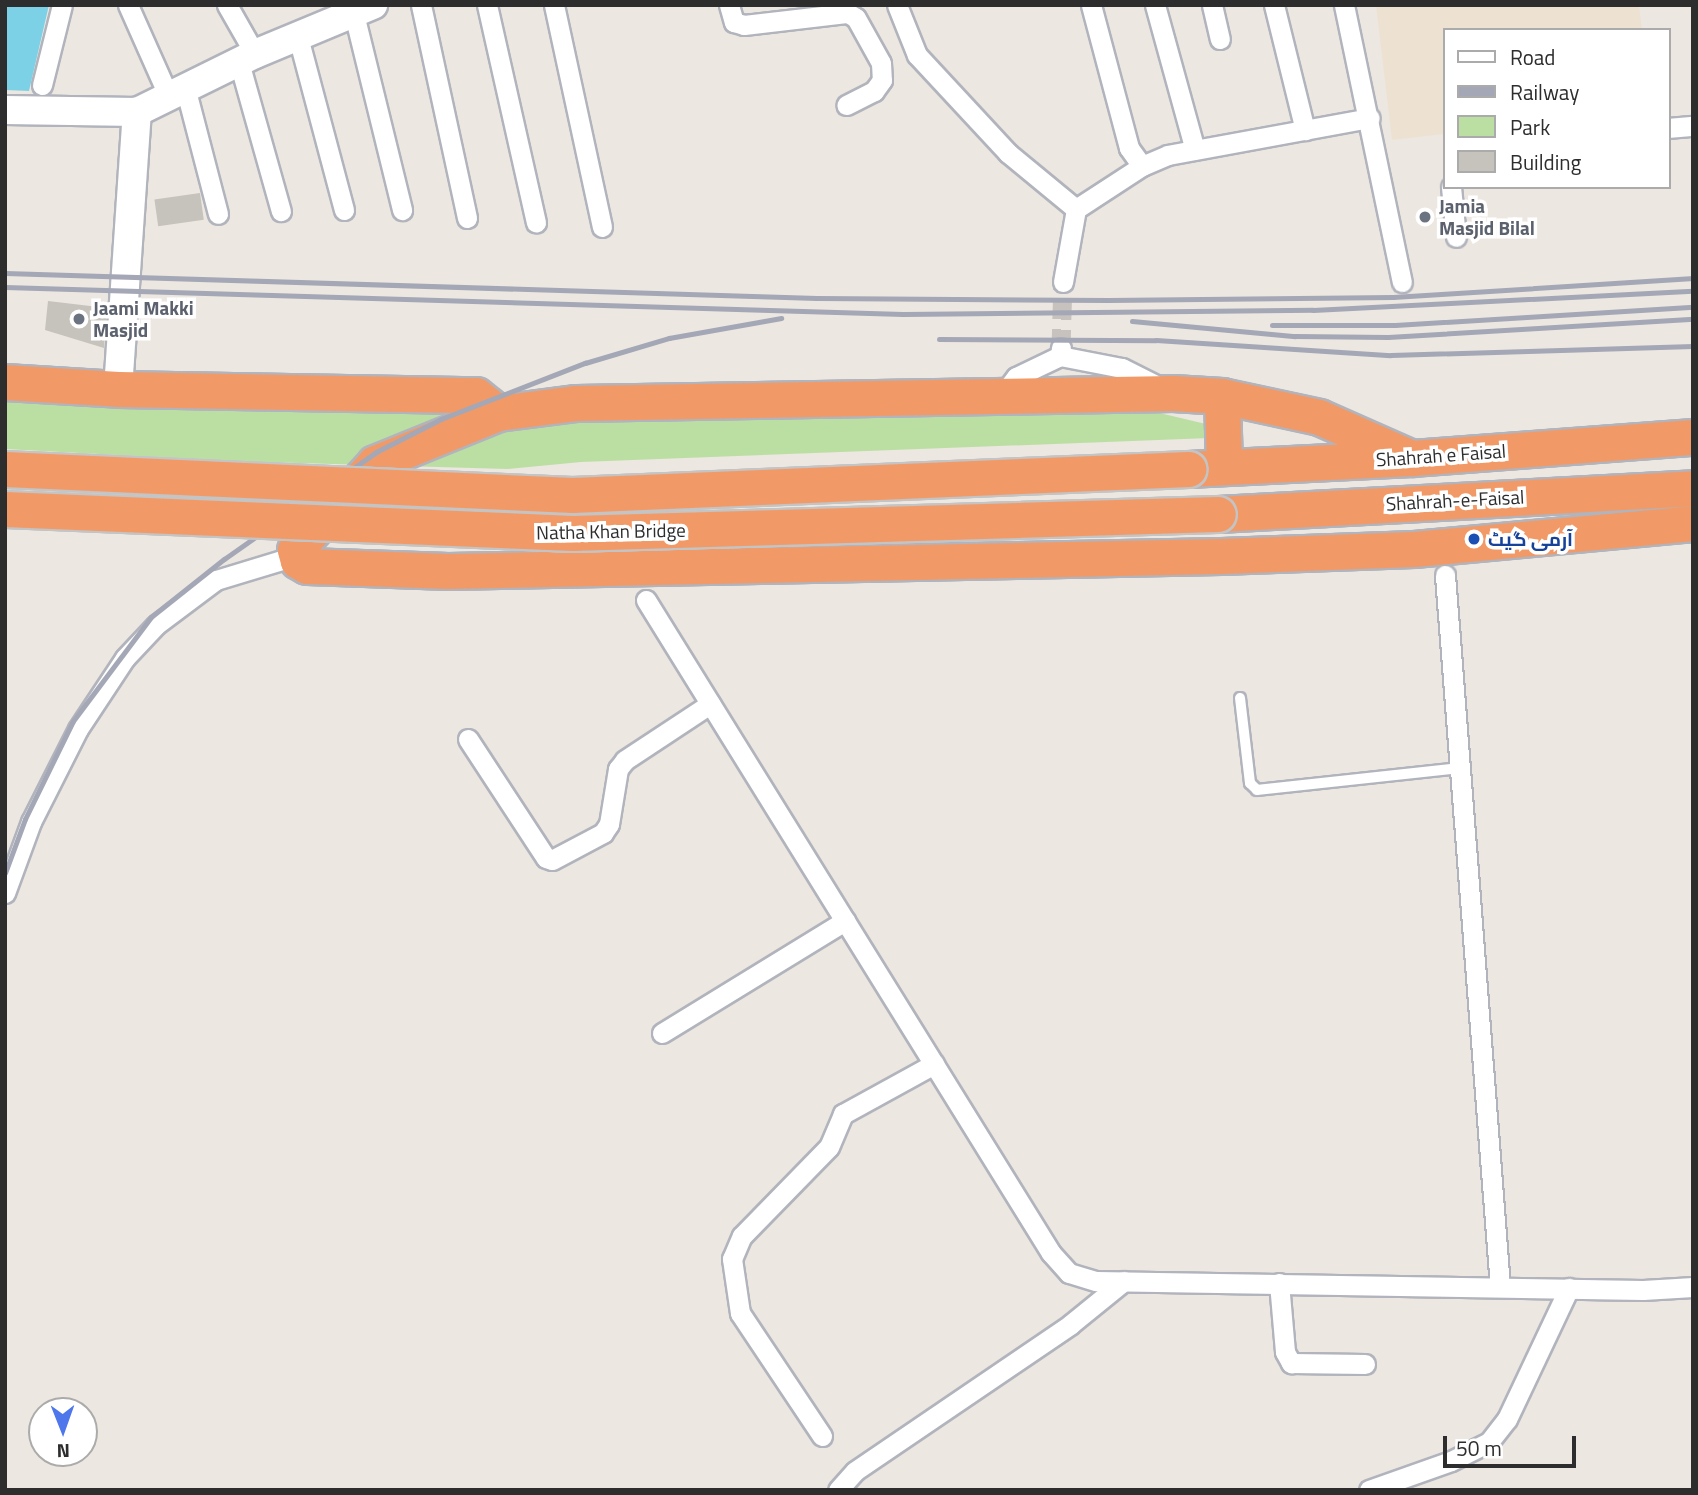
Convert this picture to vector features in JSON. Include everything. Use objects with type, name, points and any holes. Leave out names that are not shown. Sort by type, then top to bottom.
[{"type":"highway","points":[[22,384],[118,389],[476,395],[498,413]]},
{"type":"highway","points":[[1412,458],[1319,417],[1222,396],[1174,393],[1004,393],[576,403],[498,413],[375,463],[295,550],[295,556],[307,566],[448,571],[1306,553],[1414,549],[1693,523]]},
{"type":"highway","points":[[1222,396],[1224,467]]},
{"type":"highway","name":"Shahrah e Faisal","points":[[1188,468],[1412,458],[1693,437]]},
{"type":"highway","name":"Natha Khan Bridge","points":[[5,469],[572,495],[1188,468]]},
{"type":"highway","name":"Shahrah-e-Faisal","points":[[1218,514],[1693,488]]},
{"type":"highway","name":"Natha Khan Bridge","points":[[5,509],[572,533],[1218,514]]},
{"type":"highway","points":[[1300,509],[1306,553]]},
{"type":"street","points":[[42,85],[62,5]]},
{"type":"street","points":[[128,5],[177,92],[218,214]]},
{"type":"street","points":[[227,5],[247,58],[281,211]]},
{"type":"street","points":[[421,5],[467,218]]},
{"type":"street","points":[[487,5],[536,223]]},
{"type":"street","points":[[554,5],[602,227]]},
{"type":"street","points":[[729,5],[734,22],[744,25],[848,13],[856,18],[881,63],[882,80],[874,91],[846,105]]},
{"type":"street","points":[[897,5],[917,55],[1008,153],[1076,209]]},
{"type":"street","points":[[1091,5],[1129,148],[1142,166]]},
{"type":"street","points":[[1155,5],[1195,150]]},
{"type":"street","points":[[1212,5],[1220,39]]},
{"type":"street","points":[[1274,5],[1305,130]]},
{"type":"street","points":[[1344,5],[1370,118],[1402,282]]},
{"type":"street","points":[[5,110],[137,112],[247,58],[364,10],[402,210]]},
{"type":"street","points":[[298,37],[344,210]]},
{"type":"street","points":[[118,389],[137,112]]},
{"type":"street","points":[[1063,282],[1076,209],[1142,166],[1195,150],[1370,118]]},
{"type":"street","points":[[1670,128],[1693,126]]},
{"type":"street","points":[[1451,189],[1456,237]]},
{"type":"street","points":[[1004,393],[1016,377],[1061,352],[1122,368],[1174,393]]},
{"type":"street","points":[[5,893],[31,822],[105,686],[125,658],[156,625],[215,580],[295,556]]},
{"type":"street","points":[[1445,575],[1500,1287]]},
{"type":"street","points":[[646,600],[1051,1253],[1069,1272],[1096,1280],[1124,1281],[1569,1288],[1693,1287]]},
{"type":"street","points":[[468,739],[546,858],[552,860],[603,833],[608,824],[618,769],[625,760],[710,704]]},
{"type":"street","points":[[662,1033],[845,921]]},
{"type":"street","points":[[822,1436],[740,1313],[732,1259],[742,1236],[829,1147],[843,1114],[934,1064]]},
{"type":"street","points":[[838,1490],[855,1471],[1072,1325],[1124,1281]]},
{"type":"street","points":[[1279,1283],[1285,1352],[1291,1363],[1365,1364]]},
{"type":"street","points":[[1369,1490],[1451,1461],[1489,1442],[1507,1419],[1569,1288]]},
{"type":"lane","points":[[1240,698],[1250,783],[1257,790],[1460,768]]},
{"type":"shaded area","points":[[1376,5],[1639,5],[1642,28],[1442,28],[1442,134],[1392,140]]},
{"type":"green space","points":[[5,393],[1055,406],[1151,411],[1206,424],[1210,438],[581,462],[507,469],[230,461],[5,449]]},
{"type":"water","points":[[5,5],[49,5],[29,91],[5,90]]},
{"type":"building","points":[[200,193],[204,220],[158,226],[154,199]]},
{"type":"building","name":"Jaami Makki Masjid","points":[[48,301],[107,308],[104,348],[45,330]]},
{"type":"tunnel","points":[[1061,348],[1063,282]]},
{"type":"railway","points":[[5,273],[817,298],[1108,300],[1393,297],[1693,278]]},
{"type":"railway","points":[[5,287],[903,314],[1313,310],[1693,291]]},
{"type":"railway","points":[[1272,325],[1395,325],[1693,307]]},
{"type":"railway","points":[[5,873],[25,819],[73,721],[151,617],[224,559],[376,452],[441,419],[585,363],[669,338],[781,318]]},
{"type":"railway","points":[[1132,321],[1295,336],[1388,337],[1693,319]]},
{"type":"railway","points":[[939,339],[1156,340],[1391,355],[1693,346]]},
{"type":"place","name":"Jamia Masjid Bilal","points":[[1425,217]]},
{"type":"place","name":"Jaami Makki Masjid","points":[[79,319]]},
{"type":"place","name":"آرمی گیٹ","points":[[1474,539]]}]
